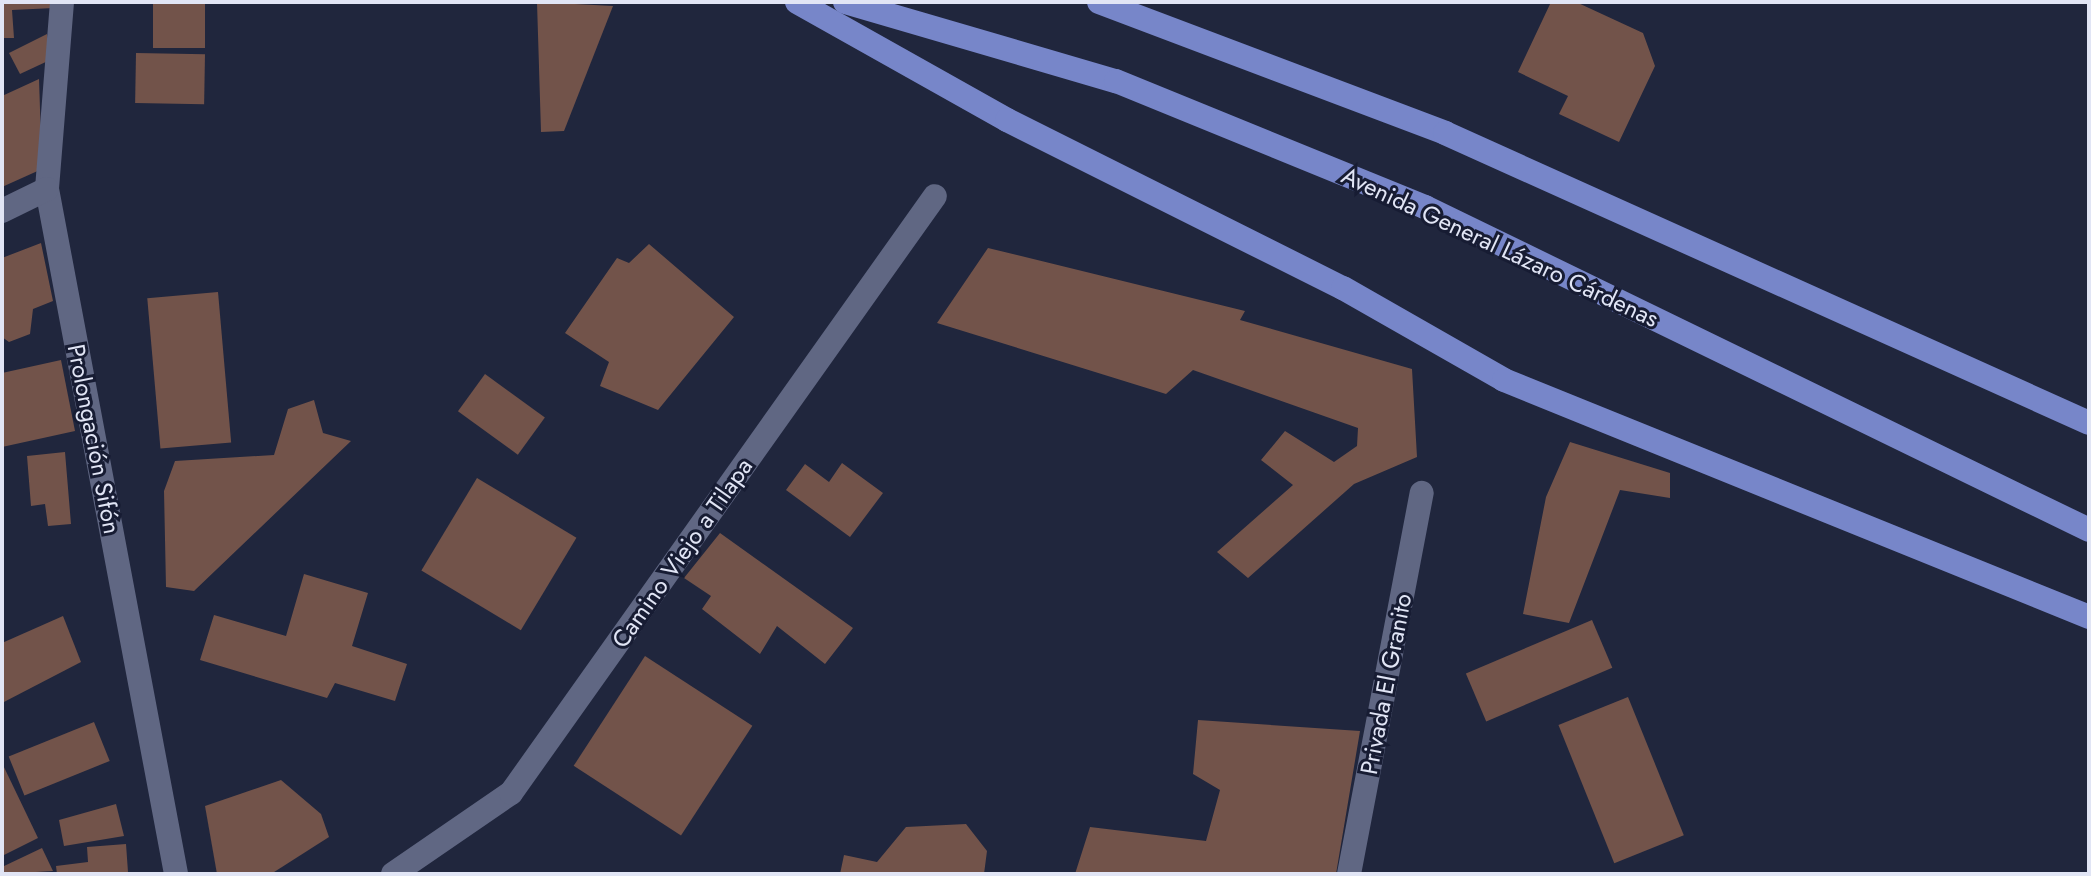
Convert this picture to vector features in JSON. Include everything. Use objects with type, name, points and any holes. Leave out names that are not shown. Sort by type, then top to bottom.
[{"type":"main road","points":[[797,2],[1007,120],[1343,288],[1504,380],[2089,617]]},
{"type":"main road","name":"Avenida General Lázaro Cárdenas","points":[[845,2],[1116,81],[1425,207],[2089,530]]},
{"type":"main road","points":[[1099,2],[1445,133],[2089,423]]},
{"type":"street","name":"Prolongación Sifón","points":[[62,2],[47,189],[176,874]]},
{"type":"street","points":[[2,211],[47,189]]},
{"type":"street","name":"Camino Viejo a Tilapa","points":[[393,874],[511,793],[935,196]]},
{"type":"street","name":"Privada El Granito","points":[[1349,874],[1422,493]]},
{"type":"building","points":[[2,2],[54,2],[54,8],[12,10],[14,38],[2,38]]},
{"type":"building","points":[[153,2],[205,2],[205,48],[153,48]]},
{"type":"building","points":[[537,2],[613,6],[564,131],[541,132]]},
{"type":"building","points":[[1551,2],[1576,2],[1643,33],[1655,66],[1619,142],[1559,114],[1568,96],[1518,72]]},
{"type":"building","points":[[47,34],[50,60],[20,74],[9,53]]},
{"type":"building","points":[[136,53],[205,54],[204,104],[135,103]]},
{"type":"building","points":[[39,79],[42,169],[2,187],[2,96]]},
{"type":"building","points":[[41,243],[53,301],[33,309],[30,334],[9,342],[2,337],[2,258]]},
{"type":"building","points":[[649,244],[734,317],[658,410],[600,386],[609,362],[565,333],[617,258],[629,263]]},
{"type":"building","points":[[988,248],[1245,311],[1240,320],[1412,369],[1417,457],[1354,484],[1248,578],[1217,552],[1293,485],[1261,460],[1285,431],[1334,462],[1357,446],[1358,428],[1193,370],[1166,394],[937,323]]},
{"type":"building","points":[[218,292],[231,442],[160,449],[147,298]]},
{"type":"building","points":[[61,360],[75,431],[2,447],[2,373]]},
{"type":"building","points":[[485,374],[545,417],[518,455],[458,411]]},
{"type":"building","points":[[314,400],[323,433],[351,441],[194,591],[166,587],[164,491],[175,461],[274,455],[288,409]]},
{"type":"building","points":[[1570,442],[1670,473],[1670,498],[1620,490],[1569,623],[1523,614],[1546,497]]},
{"type":"building","points":[[65,452],[71,524],[48,526],[45,504],[31,506],[27,456]]},
{"type":"building","points":[[842,463],[883,493],[850,537],[786,490],[805,464],[829,482]]},
{"type":"building","points":[[477,478],[576,538],[521,630],[421,571]]},
{"type":"building","points":[[720,533],[853,628],[825,664],[777,626],[760,654],[702,609],[711,596],[684,578]]},
{"type":"building","points":[[304,574],[368,593],[352,646],[407,664],[395,701],[335,683],[327,698],[200,660],[214,615],[286,636]]},
{"type":"building","points":[[63,616],[81,662],[2,703],[2,643]]},
{"type":"building","points":[[1592,620],[1612,668],[1486,721],[1466,674]]},
{"type":"building","points":[[645,656],[752,726],[681,836],[574,766]]},
{"type":"building","points":[[1628,697],[1684,835],[1614,863],[1558,725]]},
{"type":"building","points":[[1198,720],[1360,731],[1336,874],[1075,874],[1090,827],[1206,841],[1220,790],[1193,774]]},
{"type":"building","points":[[94,722],[110,761],[24,795],[9,756]]},
{"type":"building","points":[[2,763],[38,838],[2,856]]},
{"type":"building","points":[[281,780],[321,814],[329,837],[271,874],[217,874],[205,806]]},
{"type":"building","points":[[116,804],[124,836],[64,846],[59,820]]},
{"type":"building","points":[[966,824],[987,851],[984,874],[840,874],[844,855],[877,862],[906,827]]},
{"type":"building","points":[[126,844],[128,872],[57,874],[56,866],[88,862],[87,847]]},
{"type":"building","points":[[42,848],[53,871],[2,874],[2,867]]}]
